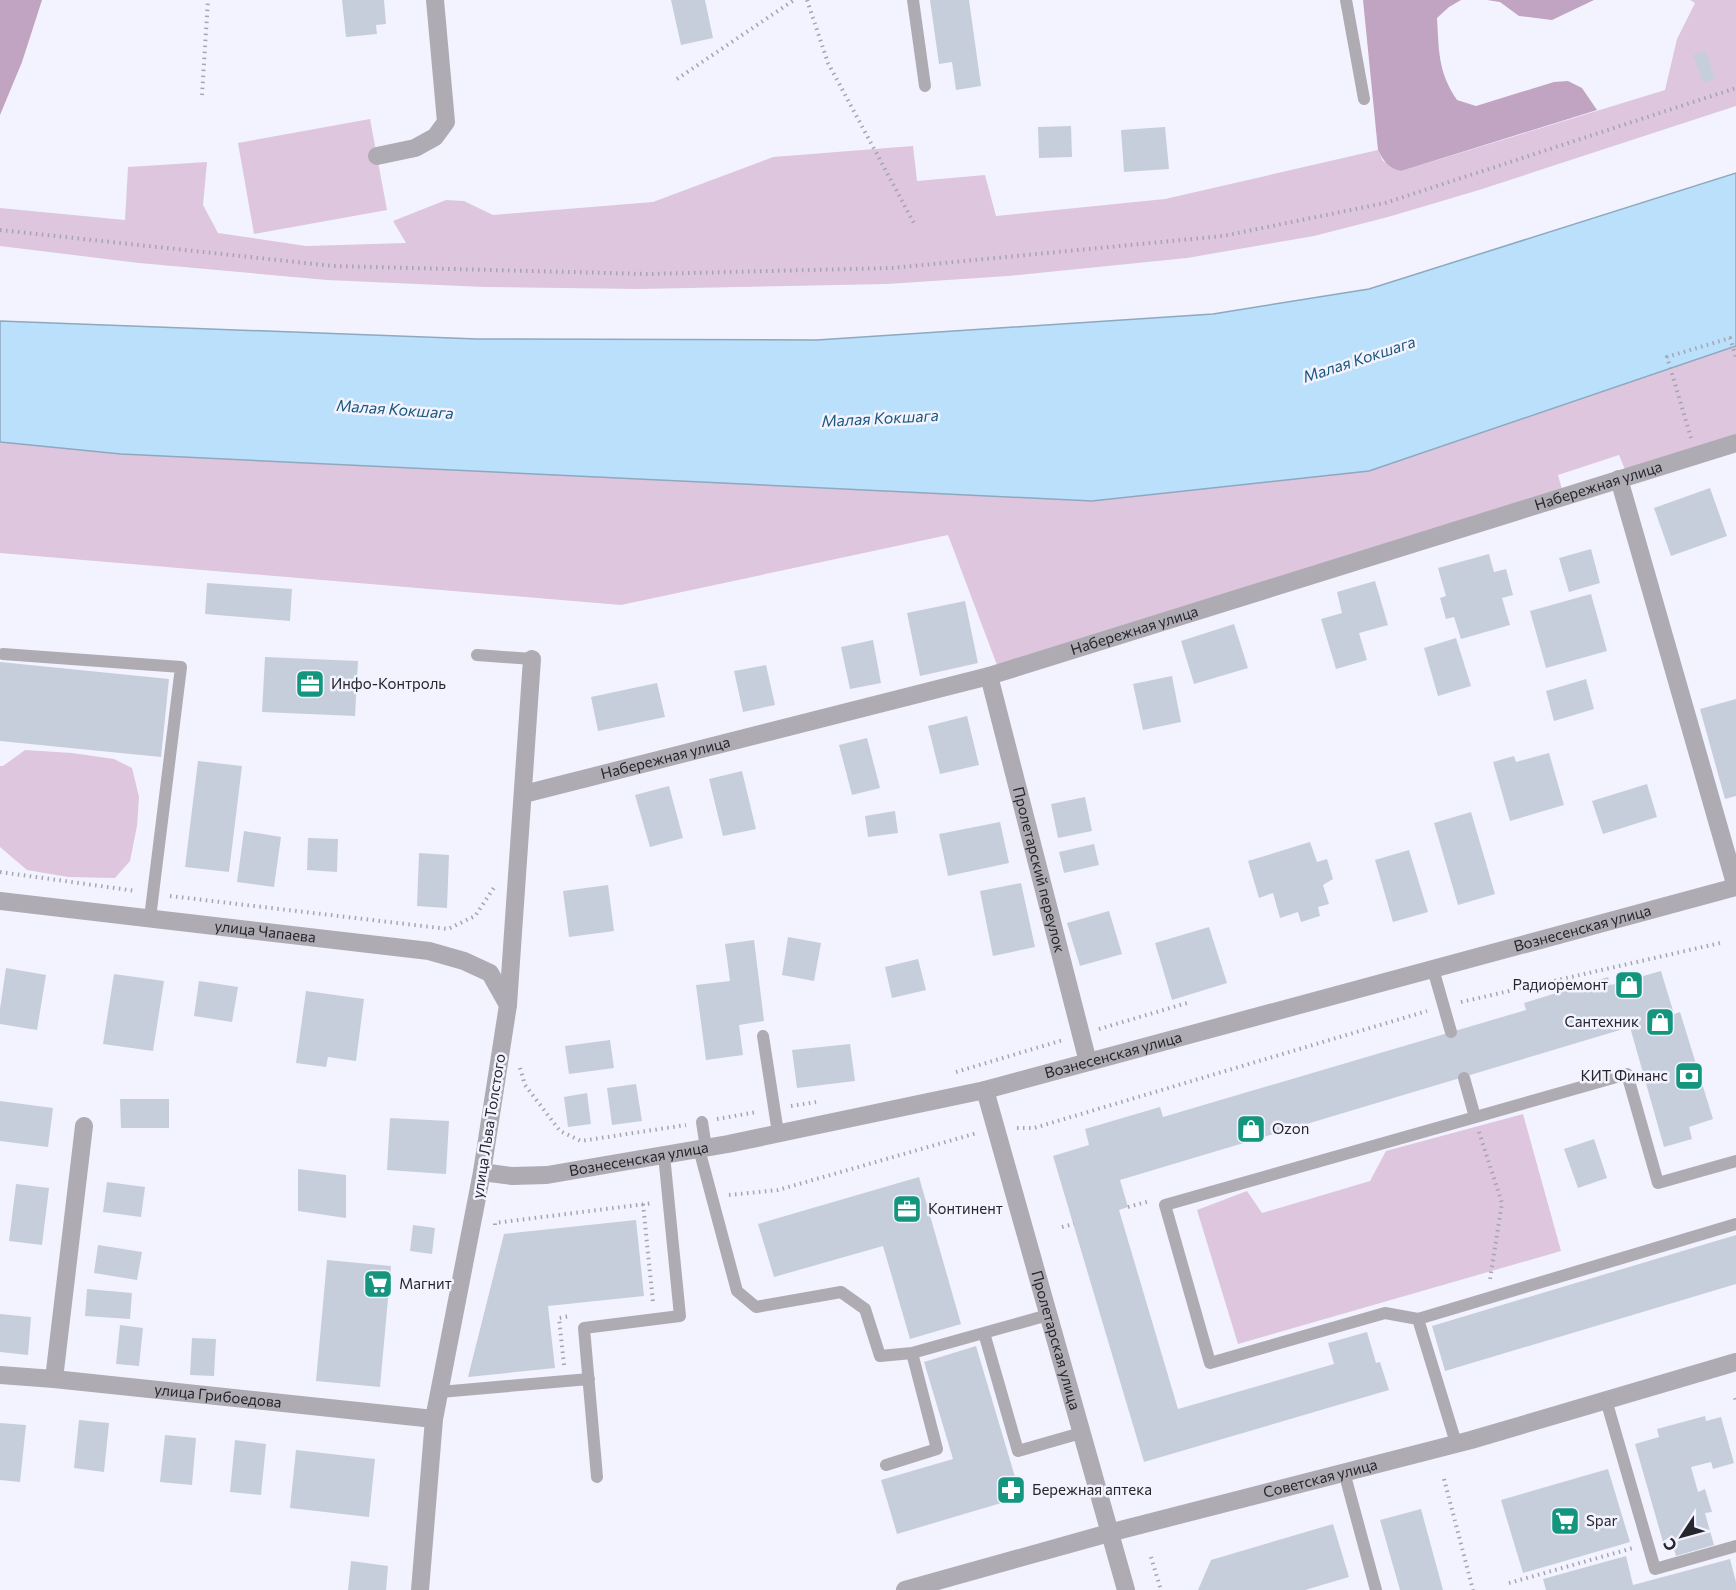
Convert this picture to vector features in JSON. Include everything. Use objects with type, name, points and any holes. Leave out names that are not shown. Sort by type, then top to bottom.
[{"type":"street","points":[[377,156],[415,148],[435,137],[446,122],[435,0]]},
{"type":"street","name":"Набережная улица","points":[[524,794],[989,676],[1736,443]]},
{"type":"street","points":[[1619,479],[1736,887]]},
{"type":"street","name":"улица Льва Толстого","points":[[420,1590],[435,1419],[482,1172],[508,1005],[532,659]]},
{"type":"street","name":"Пролетарский переулок","points":[[989,676],[1088,1062]]},
{"type":"street","name":"Вознесенская улица","points":[[482,1172],[512,1176],[547,1175],[778,1134],[985,1090],[1736,887]]},
{"type":"street","name":"улица Чапаева","points":[[0,901],[429,951],[464,961],[490,973],[508,1005]]},
{"type":"street","name":"Пролетарская улица","points":[[985,1090],[1126,1590]]},
{"type":"street","points":[[54,1379],[84,1126]]},
{"type":"street","name":"Советская улица","points":[[905,1590],[1109,1533],[1456,1443],[1736,1362]]},
{"type":"street","name":"улица Грибоедова","points":[[0,1375],[435,1419]]},
{"type":"lane","points":[[913,0],[925,86]]},
{"type":"lane","points":[[1346,0],[1364,99]]},
{"type":"lane","points":[[3,654],[181,667],[150,918]]},
{"type":"lane","points":[[477,655],[532,659]]},
{"type":"lane","points":[[1433,969],[1451,1032]]},
{"type":"lane","points":[[762,1036],[778,1134]]},
{"type":"lane","points":[[1736,1161],[1658,1183],[1627,1074],[1165,1205],[1210,1363],[1385,1313],[1418,1318],[1736,1224]]},
{"type":"lane","points":[[1464,1078],[1474,1117]]},
{"type":"lane","points":[[702,1122],[702,1148],[711,1197],[737,1291],[756,1307],[841,1292],[865,1309],[880,1356],[912,1353],[1048,1315]]},
{"type":"lane","points":[[597,1477],[584,1328],[680,1316],[664,1155]]},
{"type":"lane","points":[[1418,1318],[1456,1443]]},
{"type":"lane","points":[[984,1333],[1018,1450],[1081,1433]]},
{"type":"lane","points":[[886,1465],[937,1449],[912,1353]]},
{"type":"lane","points":[[440,1392],[589,1379]]},
{"type":"lane","points":[[1606,1400],[1655,1569],[1736,1546]]},
{"type":"lane","points":[[1344,1472],[1376,1590]]},
{"type":"path","points":[[202,95],[208,0]]},
{"type":"path","points":[[677,79],[794,0]]},
{"type":"path","points":[[807,0],[828,63],[915,225]]},
{"type":"path","points":[[0,230],[333,266],[648,274],[892,268],[1223,236],[1385,203],[1736,88]]},
{"type":"path","points":[[1696,455],[1667,357],[1730,338],[1736,357]]},
{"type":"path","points":[[0,872],[153,894],[448,929],[475,916],[495,886]]},
{"type":"path","points":[[711,1197],[778,1190],[996,1128],[1034,1128],[1443,1006],[1720,943]]},
{"type":"path","points":[[946,1075],[1187,1003]]},
{"type":"path","points":[[520,1067],[525,1085],[560,1131],[582,1141],[817,1102]]},
{"type":"path","points":[[1474,1117],[1502,1203],[1488,1298]]},
{"type":"path","points":[[492,1235],[495,1223],[668,1202]]},
{"type":"path","points":[[1062,1227],[1074,1224]]},
{"type":"path","points":[[1444,1479],[1473,1590]]},
{"type":"path","points":[[1509,1583],[1648,1543]]},
{"type":"path","points":[[1151,1557],[1161,1590]]},
{"type":"shaded area","points":[[0,0],[42,0],[22,62],[0,115]]},
{"type":"shaded area","points":[[1363,0],[1461,0],[1437,18],[1443,70],[1457,100],[1476,106],[1554,82],[1568,81],[1582,88],[1597,110],[1401,171],[1393,168],[1378,150]]},
{"type":"shaded area","points":[[1487,0],[1594,0],[1552,20],[1519,16],[1500,2]]},
{"type":"shaded area","points":[[1690,0],[1736,0],[1736,106],[1479,190],[1388,217],[1314,236],[1187,258],[1008,276],[887,284],[639,289],[484,287],[327,280],[139,263],[0,246],[0,208],[125,220],[128,167],[207,162],[203,205],[218,233],[306,246],[406,243],[393,221],[446,200],[464,201],[493,215],[653,202],[773,157],[913,146],[917,181],[985,175],[996,216],[1165,199],[1378,150],[1383,161],[1401,171],[1665,90],[1677,39],[1695,3]]},
{"type":"shaded area","points":[[370,119],[387,210],[254,234],[238,143]]},
{"type":"shaded area","points":[[1736,346],[1736,437],[1626,472],[1619,455],[1558,475],[1563,493],[997,665],[948,535],[621,605],[0,553],[0,442],[121,454],[1092,501],[1369,471]]},
{"type":"shaded area","points":[[25,750],[114,759],[132,768],[139,797],[137,826],[130,861],[115,878],[68,877],[27,870],[0,847],[0,766]]},
{"type":"shaded area","points":[[1523,1114],[1561,1251],[1238,1344],[1197,1210],[1247,1191],[1262,1213],[1370,1181],[1386,1151]]},
{"type":"water","name":"Малая Кокшага","points":[[1736,173],[1736,346],[1369,471],[1092,501],[121,454],[0,442],[0,321],[477,339],[817,340],[1213,314],[1369,289]]},
{"type":"building","points":[[342,0],[384,0],[386,24],[376,25],[377,34],[346,37]]},
{"type":"building","points":[[671,0],[705,0],[713,38],[681,45]]},
{"type":"building","points":[[930,0],[969,0],[981,86],[956,90],[952,62],[939,64]]},
{"type":"building","points":[[1706,51],[1715,79],[1703,83],[1693,55]]},
{"type":"building","points":[[1071,126],[1072,157],[1039,158],[1038,127]]},
{"type":"building","points":[[1165,127],[1169,169],[1124,172],[1121,130]]},
{"type":"building","points":[[1710,488],[1727,536],[1671,556],[1654,508]]},
{"type":"building","points":[[1591,549],[1600,583],[1569,592],[1559,558]]},
{"type":"building","points":[[1489,554],[1494,572],[1506,569],[1513,595],[1502,598],[1510,625],[1461,639],[1454,617],[1446,619],[1440,598],[1446,596],[1438,568]]},
{"type":"building","points":[[1375,581],[1388,625],[1359,633],[1367,660],[1336,669],[1321,619],[1342,613],[1337,592]]},
{"type":"building","points":[[207,583],[292,589],[290,621],[205,614]]},
{"type":"building","points":[[1591,594],[1607,651],[1546,668],[1530,611]]},
{"type":"building","points":[[965,601],[978,663],[920,676],[907,613]]},
{"type":"building","points":[[1234,624],[1248,668],[1194,684],[1181,641]]},
{"type":"building","points":[[1456,638],[1471,686],[1438,696],[1424,648]]},
{"type":"building","points":[[873,640],[881,683],[850,689],[841,647]]},
{"type":"building","points":[[265,657],[358,661],[355,716],[262,712]]},
{"type":"building","points":[[0,662],[169,679],[161,757],[0,741]]},
{"type":"building","points":[[766,665],[775,705],[743,712],[734,671]]},
{"type":"building","points":[[1172,676],[1181,722],[1143,730],[1133,684]]},
{"type":"building","points":[[1586,679],[1594,709],[1554,721],[1546,691]]},
{"type":"building","points":[[657,683],[665,717],[598,731],[591,697]]},
{"type":"building","points":[[1736,699],[1736,796],[1725,799],[1700,709]]},
{"type":"building","points":[[967,716],[979,765],[940,774],[928,726]]},
{"type":"building","points":[[867,738],[880,788],[852,795],[839,745]]},
{"type":"building","points":[[1549,753],[1564,805],[1510,821],[1493,762],[1514,756],[1516,762]]},
{"type":"building","points":[[198,761],[242,766],[229,872],[185,867]]},
{"type":"building","points":[[742,771],[756,829],[723,836],[709,779]]},
{"type":"building","points":[[1647,784],[1657,817],[1603,834],[1592,801]]},
{"type":"building","points":[[669,786],[683,838],[650,847],[635,795]]},
{"type":"building","points":[[1085,797],[1092,831],[1058,838],[1051,804]]},
{"type":"building","points":[[895,811],[898,833],[868,837],[865,816]]},
{"type":"building","points":[[1471,812],[1495,894],[1458,905],[1434,823]]},
{"type":"building","points":[[1000,822],[1009,863],[948,876],[939,834]]},
{"type":"building","points":[[244,831],[281,837],[274,887],[237,882]]},
{"type":"building","points":[[308,838],[338,839],[337,872],[307,870]]},
{"type":"building","points":[[1310,842],[1317,862],[1327,859],[1333,879],[1323,885],[1329,904],[1318,907],[1320,916],[1301,922],[1298,912],[1280,918],[1273,893],[1259,898],[1248,861]]},
{"type":"building","points":[[1094,844],[1099,865],[1064,873],[1059,852]]},
{"type":"building","points":[[1409,850],[1428,912],[1393,922],[1375,860]]},
{"type":"building","points":[[419,853],[449,855],[447,908],[417,906]]},
{"type":"building","points":[[1021,883],[1035,947],[993,956],[980,891]]},
{"type":"building","points":[[608,885],[614,931],[569,937],[563,891]]},
{"type":"building","points":[[1109,911],[1122,954],[1080,966],[1067,923]]},
{"type":"building","points":[[1209,927],[1227,983],[1172,1000],[1155,943]]},
{"type":"building","points":[[788,937],[821,943],[814,981],[782,975]]},
{"type":"building","points":[[754,940],[764,1021],[739,1025],[743,1055],[706,1060],[696,985],[730,981],[725,944]]},
{"type":"building","points":[[918,959],[926,990],[892,998],[885,967]]},
{"type":"building","points":[[6,968],[46,975],[37,1030],[0,1024]]},
{"type":"building","points":[[1661,971],[1674,1014],[1680,1012],[1713,1119],[1689,1127],[1692,1139],[1664,1147],[1630,1027],[1120,1180],[1128,1207],[1119,1210],[1178,1409],[1334,1364],[1328,1343],[1367,1332],[1376,1363],[1380,1362],[1389,1390],[1144,1462],[1053,1156],[1089,1145],[1085,1129],[1160,1107],[1163,1117],[1526,1010],[1524,1003],[1608,977],[1611,985]]},
{"type":"building","points":[[114,974],[164,981],[153,1051],[103,1044]]},
{"type":"building","points":[[199,981],[238,987],[232,1022],[194,1016]]},
{"type":"building","points":[[306,991],[364,999],[356,1061],[328,1057],[326,1067],[296,1063]]},
{"type":"building","points":[[610,1040],[614,1068],[569,1074],[565,1046]]},
{"type":"building","points":[[850,1044],[855,1081],[797,1088],[792,1050]]},
{"type":"building","points":[[636,1084],[642,1121],[612,1125],[607,1088]]},
{"type":"building","points":[[587,1093],[591,1124],[568,1127],[564,1097]]},
{"type":"building","points":[[120,1099],[169,1099],[169,1128],[121,1128]]},
{"type":"building","points":[[0,1101],[53,1108],[48,1147],[0,1141]]},
{"type":"building","points":[[390,1118],[449,1121],[446,1174],[387,1170]]},
{"type":"building","points":[[1594,1139],[1607,1178],[1578,1188],[1564,1149]]},
{"type":"building","points":[[298,1169],[346,1175],[346,1218],[298,1211]]},
{"type":"building","points":[[919,1177],[961,1324],[910,1339],[883,1246],[774,1277],[758,1224]]},
{"type":"building","points":[[107,1182],[145,1187],[141,1217],[103,1212]]},
{"type":"building","points":[[16,1184],[49,1188],[42,1245],[9,1241]]},
{"type":"building","points":[[636,1220],[644,1296],[548,1306],[555,1368],[468,1377],[504,1234]]},
{"type":"building","points":[[413,1225],[435,1228],[432,1254],[410,1251]]},
{"type":"building","points":[[1736,1235],[1736,1284],[1445,1371],[1432,1326]]},
{"type":"building","points":[[98,1245],[142,1252],[137,1280],[94,1273]]},
{"type":"building","points":[[327,1260],[391,1266],[380,1387],[316,1381]]},
{"type":"building","points":[[87,1289],[132,1293],[130,1319],[85,1316]]},
{"type":"building","points":[[0,1314],[31,1317],[28,1355],[0,1352]]},
{"type":"building","points":[[120,1325],[143,1328],[139,1366],[116,1364]]},
{"type":"building","points":[[192,1338],[216,1339],[214,1376],[190,1375]]},
{"type":"building","points":[[976,1346],[1021,1497],[897,1534],[881,1480],[953,1459],[924,1362]]},
{"type":"building","points":[[1705,1416],[1706,1421],[1721,1417],[1734,1463],[1713,1469],[1711,1462],[1691,1467],[1698,1492],[1705,1489],[1712,1512],[1705,1513],[1714,1545],[1676,1556],[1671,1540],[1663,1542],[1635,1444],[1659,1437],[1657,1429]]},
{"type":"building","points":[[79,1420],[109,1423],[104,1472],[74,1468]]},
{"type":"building","points":[[0,1423],[26,1425],[20,1482],[0,1480]]},
{"type":"building","points":[[165,1435],[196,1438],[192,1485],[160,1482]]},
{"type":"building","points":[[235,1440],[266,1444],[261,1495],[230,1492]]},
{"type":"building","points":[[296,1450],[375,1459],[369,1517],[290,1508]]},
{"type":"building","name":"Spar","points":[[1608,1469],[1630,1542],[1523,1573],[1501,1500]]},
{"type":"building","points":[[1421,1509],[1443,1590],[1400,1590],[1380,1520]]},
{"type":"building","points":[[1333,1524],[1349,1577],[1305,1590],[1198,1590],[1211,1560]]},
{"type":"building","points":[[1626,1556],[1633,1585],[1730,1559],[1736,1590],[1546,1590],[1543,1579]]},
{"type":"building","points":[[351,1561],[388,1566],[386,1590],[348,1590]]},
{"type":"place","name":"Инфо-Контроль","points":[[310,684]]},
{"type":"place","name":"Радиоремонт","points":[[1629,985]]},
{"type":"place","name":"Сантехник","points":[[1660,1022]]},
{"type":"place","name":"КИТ Финанс","points":[[1689,1076]]},
{"type":"place","name":"Ozon","points":[[1251,1129]]},
{"type":"place","name":"Континент","points":[[907,1209]]},
{"type":"place","name":"Магнит","points":[[378,1284]]},
{"type":"place","name":"Бережная аптека","points":[[1011,1490]]},
{"type":"place","name":"Spar","points":[[1565,1521]]}]
